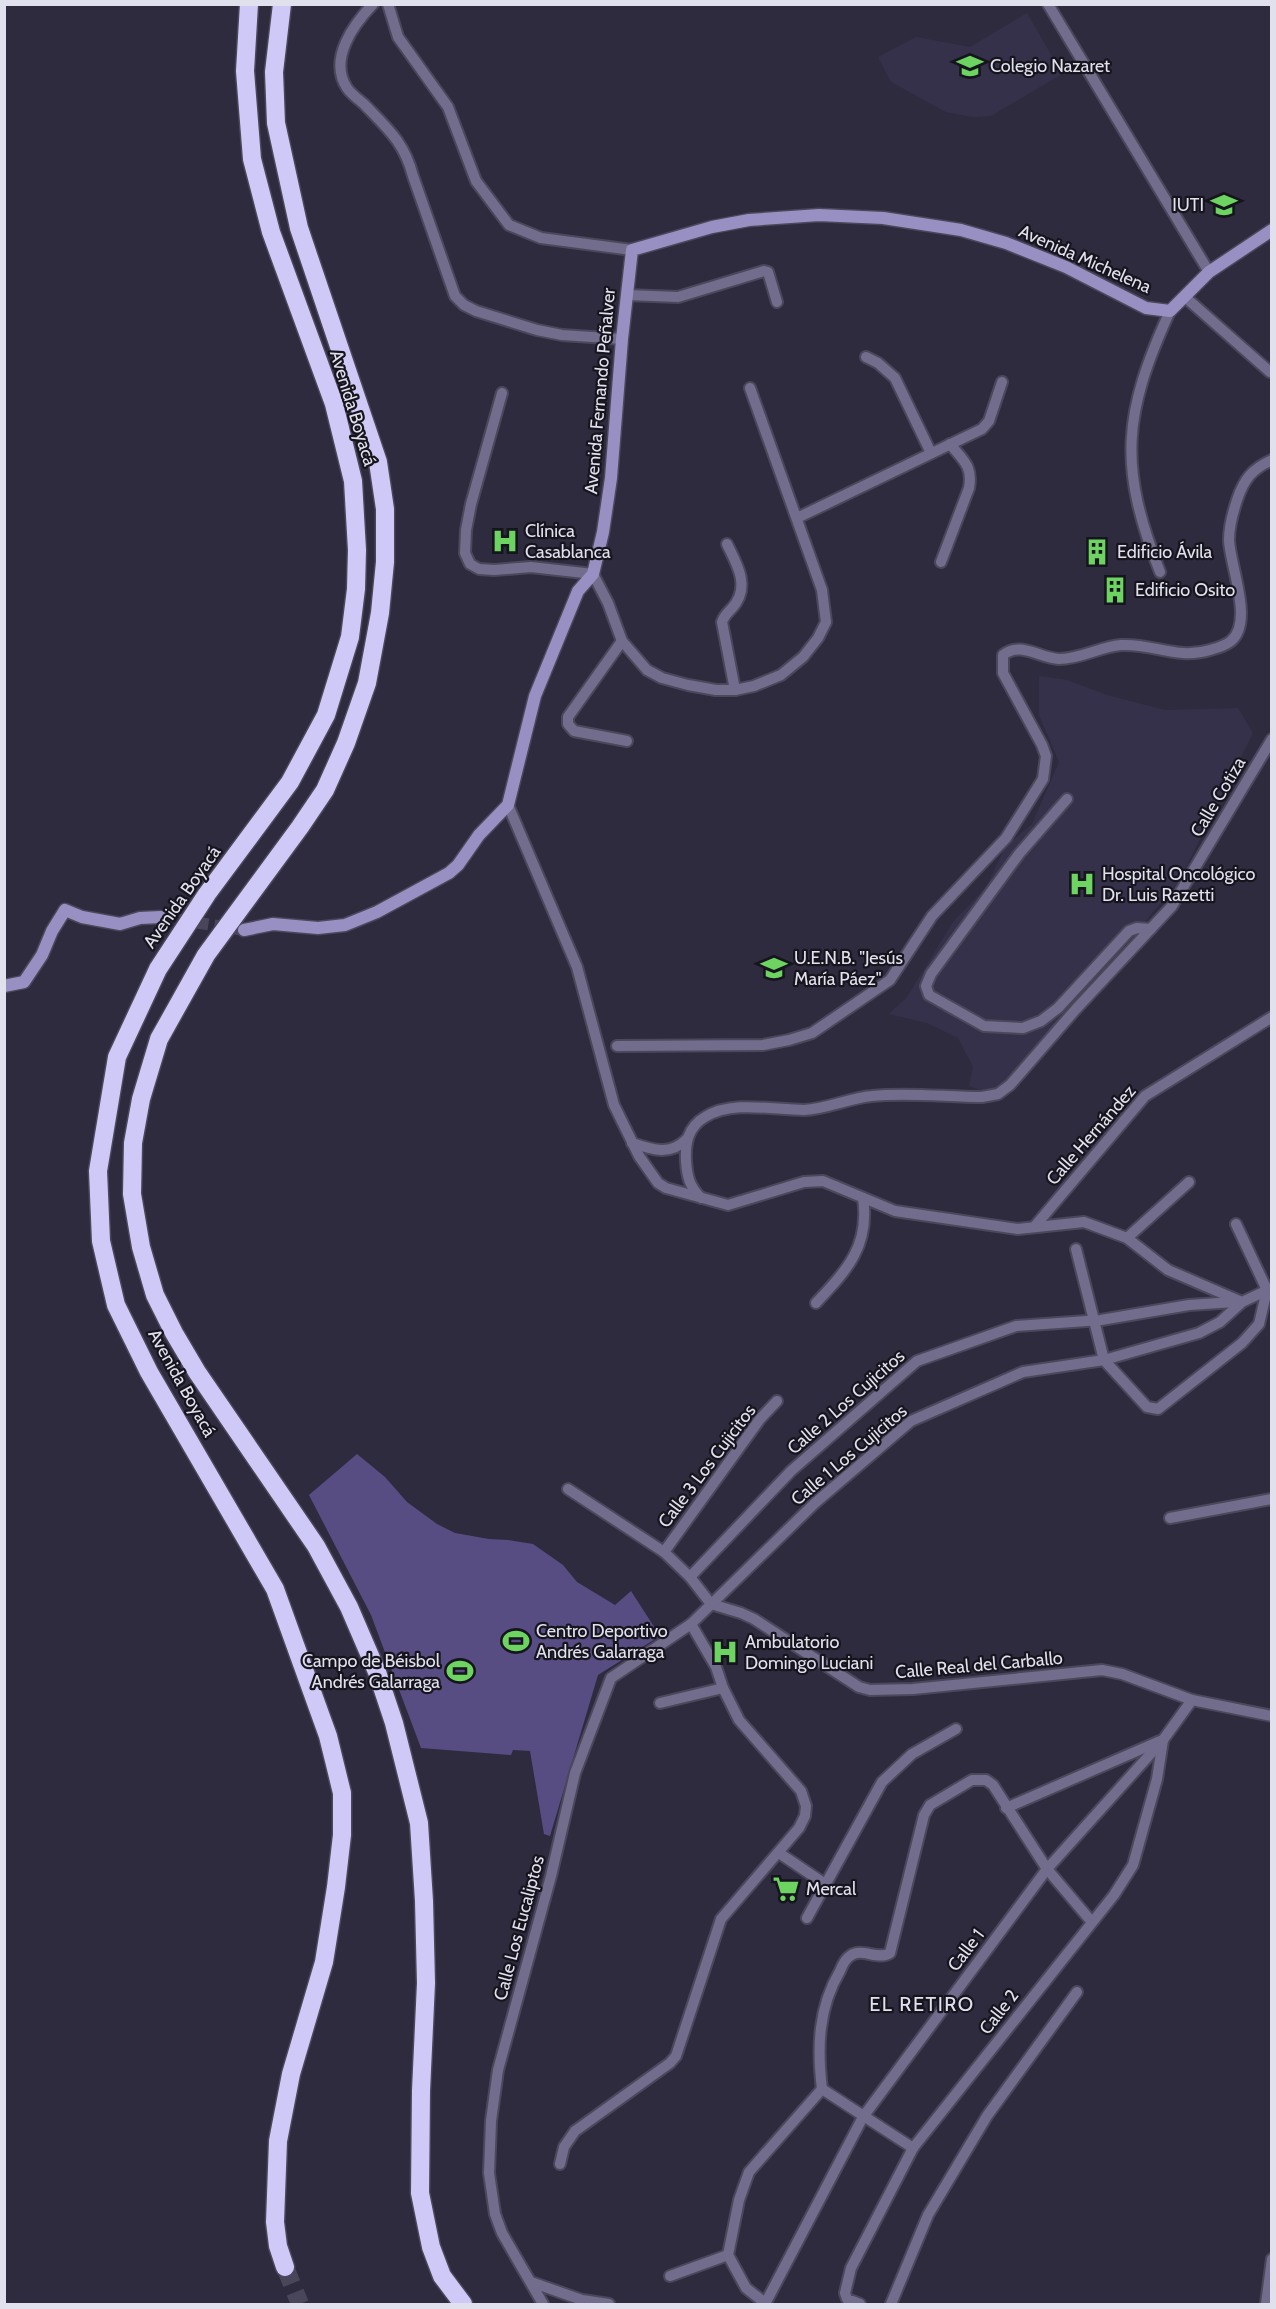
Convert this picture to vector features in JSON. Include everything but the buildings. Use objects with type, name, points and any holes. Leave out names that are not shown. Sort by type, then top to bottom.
[{"type":"highway","name":"Avenida Boyacá","points":[[249,4],[245,71],[252,159],[271,232],[334,404],[353,481],[357,589],[350,637],[320,730],[290,782],[207,894],[158,969],[117,1057],[98,1171],[101,1241],[116,1305],[149,1372],[275,1589],[328,1736],[342,1793],[342,1835],[324,1962],[291,2074],[278,2141],[275,2222],[278,2246],[285,2267]]},
{"type":"highway","name":"Avenida Boyacá","points":[[282,4],[277,28],[274,72],[276,123],[299,228],[378,462],[385,509],[385,562],[380,613],[367,683],[346,743],[325,790],[206,955],[159,1039],[141,1099],[133,1143],[132,1194],[141,1247],[155,1295],[164,1314],[197,1372],[316,1546],[354,1618],[377,1672],[394,1724],[419,1823],[424,1901],[426,1983],[421,2091],[420,2193],[430,2247],[442,2276],[463,2304]]},
{"type":"main road","name":"Avenida Michelena","points":[[632,250],[712,227],[749,220],[819,215],[883,218],[961,230],[1006,243],[1066,267],[1146,308],[1170,311]]},
{"type":"main road","points":[[1170,311],[1209,272],[1272,230]]},
{"type":"main road","name":"Avenida Fernando Peñalver","points":[[508,805],[535,696],[578,591],[593,574],[603,532],[611,478],[632,250]]},
{"type":"main road","points":[[244,930],[273,924],[331,928],[359,921],[449,873],[458,865],[479,835],[508,805]]},
{"type":"main road","points":[[4,986],[24,982],[42,955],[52,931],[65,910],[82,917],[120,924],[140,918],[161,917]]},
{"type":"street","points":[[373,4],[348,35],[342,58],[341,74],[347,87],[393,134],[408,156],[416,187],[455,296],[464,305],[476,311],[537,330],[556,334],[622,339]]},
{"type":"street","points":[[388,4],[398,37],[448,107],[477,181],[509,225],[541,238],[632,250]]},
{"type":"street","points":[[1048,4],[1209,272]]},
{"type":"street","points":[[627,295],[678,297],[765,271],[768,272],[777,302]]},
{"type":"street","points":[[1185,297],[1269,372]]},
{"type":"street","points":[[1160,572],[1134,490],[1130,445],[1136,404],[1155,344],[1170,311]]},
{"type":"street","points":[[866,357],[878,363],[895,378],[931,453]]},
{"type":"street","points":[[797,518],[982,429],[989,421],[1002,382]]},
{"type":"street","points":[[502,393],[466,530],[465,553],[470,564],[479,569],[531,567],[593,574],[608,603],[622,641],[647,670],[662,678],[688,685],[716,690],[735,690],[754,686],[781,675],[803,657],[818,638],[826,622],[822,590],[750,388]]},
{"type":"street","points":[[941,561],[972,476],[970,468],[950,444]]},
{"type":"street","points":[[617,1046],[763,1045],[789,1040],[812,1033],[890,980],[932,916],[1006,838],[1043,779],[1046,756],[1003,673],[1003,655],[1009,650],[1020,648],[1057,659],[1080,658],[1108,648],[1136,645],[1186,655],[1205,652],[1230,642],[1237,634],[1241,622],[1230,552],[1232,514],[1247,479],[1256,468],[1272,460]]},
{"type":"street","points":[[727,544],[741,572],[742,586],[740,598],[734,607],[724,614],[722,622],[735,690]]},
{"type":"street","points":[[622,641],[568,717],[568,724],[574,731],[627,741]]},
{"type":"street","name":"Calle Cotiza","points":[[687,1139],[692,1129],[706,1116],[727,1110],[807,1110],[872,1095],[982,1097],[998,1094],[1010,1085],[1076,1009],[1172,906],[1272,739]]},
{"type":"street","points":[[1067,799],[1019,854],[931,974],[926,986],[929,995],[984,1026],[1023,1028],[1041,1021],[1058,1008],[1129,931],[1137,928],[1150,929]]},
{"type":"street","points":[[508,805],[578,967],[610,1094],[632,1143],[658,1183],[673,1191],[728,1205],[804,1182],[824,1181],[895,1211],[1018,1228],[1084,1222],[1126,1239],[1167,1270],[1242,1302],[1269,1289]]},
{"type":"street","name":"Calle Hernández","points":[[1035,1226],[1145,1096],[1272,1017]]},
{"type":"street","points":[[632,1143],[665,1151],[680,1146],[687,1139]]},
{"type":"street","points":[[687,1139],[688,1179],[692,1189],[701,1198]]},
{"type":"street","points":[[1126,1239],[1189,1182]]},
{"type":"street","points":[[816,1303],[835,1283],[858,1248],[866,1217],[863,1198]]},
{"type":"street","points":[[1076,1249],[1104,1360],[1147,1407],[1158,1409],[1242,1343],[1259,1324],[1269,1289],[1236,1224]]},
{"type":"street","name":"Calle 2 Los Cujicitos","points":[[690,1576],[791,1471],[910,1365],[1016,1326],[1095,1320],[1189,1305],[1242,1302]]},
{"type":"street","name":"Calle 1 Los Cujicitos","points":[[711,1604],[815,1503],[911,1421],[1023,1372],[1104,1360],[1199,1333],[1220,1322],[1242,1302]]},
{"type":"street","name":"Calle 3 Los Cujicitos","points":[[664,1552],[760,1419],[777,1401]]},
{"type":"street","points":[[568,1489],[664,1552],[690,1576],[711,1604]]},
{"type":"street","points":[[1170,1518],[1272,1499]]},
{"type":"street","name":"Calle Los Eucaliptos","points":[[543,2304],[502,2233],[495,2214],[489,2173],[491,2121],[498,2070],[551,1876],[575,1773],[607,1684],[610,1678],[691,1624],[711,1604]]},
{"type":"street","name":"Calle Real del Carballo","points":[[711,1604],[754,1619],[859,1687],[870,1690],[913,1689],[1102,1670],[1122,1674],[1192,1701],[1272,1716]]},
{"type":"street","points":[[560,2164],[564,2147],[575,2131],[670,2063],[676,2056],[721,1919],[800,1828],[805,1816],[806,1806],[801,1791],[739,1720],[723,1688],[716,1667],[691,1624]]},
{"type":"street","points":[[660,1703],[723,1688]]},
{"type":"street","name":"Calle 1","points":[[765,2304],[863,2117],[1047,1869],[1163,1740],[1192,1701]]},
{"type":"street","points":[[807,1918],[882,1782],[912,1754],[956,1729]]},
{"type":"street","points":[[1006,1808],[1163,1740]]},
{"type":"street","name":"Calle 2","points":[[853,2303],[844,2293],[851,2268],[913,2148],[1091,1921],[1114,1895],[1133,1865],[1157,1779],[1163,1740]]},
{"type":"street","points":[[765,2304],[746,2288],[728,2255],[739,2200],[748,2172],[822,2089],[818,2056],[821,2017],[833,1982],[848,1956],[857,1952],[886,1956],[890,1953],[924,1815],[930,1805],[972,1780],[986,1780],[993,1785],[1047,1869],[1091,1921]]},
{"type":"street","points":[[779,1853],[825,1884]]},
{"type":"street","points":[[891,2304],[928,2215],[987,2116],[1077,1992]]},
{"type":"street","points":[[822,2089],[913,2148]]},
{"type":"street","points":[[670,2276],[728,2255]]},
{"type":"street","points":[[1266,2304],[1272,2259]]},
{"type":"street","points":[[531,2282],[577,2302],[609,2304]]},
{"type":"shaded area","name":"Colegio Nazaret","points":[[1027,13],[1062,74],[991,116],[972,117],[946,112],[891,82],[878,57],[916,37],[970,47]]},
{"type":"shaded area","name":"Hospital Oncológico Dr. Luis Razetti","points":[[1039,676],[1067,680],[1107,695],[1165,710],[1238,708],[1253,733],[1179,881],[1015,1077],[999,1090],[984,1091],[969,1086],[973,1067],[958,1038],[927,1023],[889,1014],[907,997],[953,922],[986,887],[1005,847],[1032,824],[1059,762],[1039,715]]},
{"type":"shaded area","name":"Centro Deportivo Andrés Galarraga","points":[[357,1454],[385,1477],[407,1502],[437,1524],[455,1533],[533,1544],[563,1565],[577,1582],[615,1605],[631,1591],[660,1636],[598,1675],[550,1836],[544,1834],[530,1751],[513,1750],[511,1755],[421,1748],[371,1615],[309,1495]]},
{"type":"tunnel","points":[[161,917],[244,930]]},
{"type":"tunnel","points":[[285,2267],[300,2304]]},
{"type":"place","name":"Colegio Nazaret","points":[[970,66]]},
{"type":"place","name":"IUTI","points":[[1224,205]]},
{"type":"place","name":"Clínica Casablanca","points":[[505,541]]},
{"type":"place","name":"Edificio Ávila","points":[[1097,552]]},
{"type":"place","name":"Edificio Osito","points":[[1115,590]]},
{"type":"place","name":"Hospital Oncológico Dr. Luis Razetti","points":[[1082,884]]},
{"type":"place","name":"U.E.N.B. \"Jesús María Páez\"","points":[[774,968]]},
{"type":"place","name":"Centro Deportivo Andrés Galarraga","points":[[516,1641]]},
{"type":"place","name":"Ambulatorio Domingo Luciani","points":[[725,1652]]},
{"type":"place","name":"Campo de Béisbol Andrés Galarraga","points":[[460,1671]]},
{"type":"place","name":"Mercal","points":[[786,1889]]},
{"type":"district","name":"EL RETIRO","points":[[922,2004]]}]
